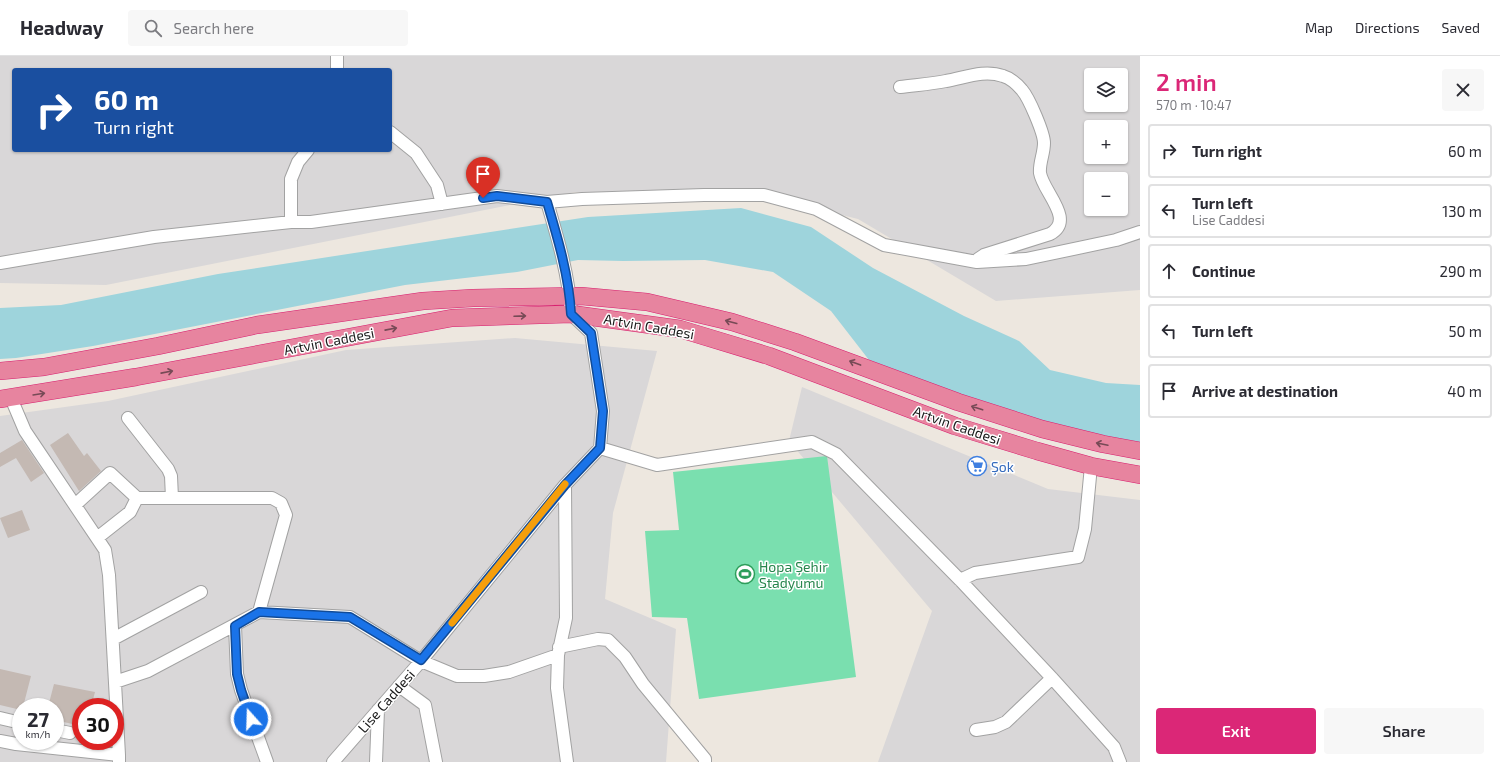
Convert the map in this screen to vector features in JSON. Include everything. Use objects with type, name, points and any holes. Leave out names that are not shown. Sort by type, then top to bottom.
[{"type":"highway","name":"Artvin Caddesi","points":[[0,371],[44,367],[158,346],[257,325],[423,301],[570,296],[647,302],[732,322],[795,342],[958,402],[1042,429],[1103,444],[1140,451]]},
{"type":"highway","name":"Artvin Caddesi","points":[[6,399],[144,376],[452,318],[571,314],[609,318],[680,329],[769,356],[954,426],[1037,452],[1091,466],[1140,475]]},
{"type":"street","points":[[337,56],[337,68]]},
{"type":"street","points":[[900,87],[945,81],[987,73],[995,74],[1010,80],[1025,93],[1044,139],[1040,165],[1041,177],[1060,214],[1060,223],[1056,230],[1050,234],[981,256],[977,262]]},
{"type":"street","points":[[392,134],[416,154],[437,185],[442,204]]},
{"type":"street","points":[[291,222],[291,179],[298,162],[306,152]]},
{"type":"street","points":[[0,263],[154,237],[291,222],[311,222],[497,196],[547,202],[582,199],[704,195],[764,195],[816,209],[884,246],[977,262],[1026,258],[1116,240],[1140,232]]},
{"type":"street","points":[[547,202],[566,276],[570,296],[571,314],[591,333],[603,411],[600,448],[658,465],[812,442],[836,454],[960,580],[1052,678],[1114,747],[1120,762]]},
{"type":"street","points":[[0,741],[119,758],[109,575],[105,550],[25,431],[6,399]]},
{"type":"street","points":[[128,418],[168,469],[171,476],[172,498]]},
{"type":"street","name":"Lise Caddesi","points":[[333,762],[421,660],[565,485],[600,448]]},
{"type":"street","points":[[960,580],[975,573],[1078,558],[1085,530],[1091,466]]},
{"type":"street","points":[[75,505],[110,472],[137,498],[272,498],[281,503],[286,515],[259,612]]},
{"type":"street","points":[[565,485],[566,618],[559,651],[557,688],[567,762]]},
{"type":"street","points":[[97,538],[130,512],[137,498]]},
{"type":"street","points":[[113,639],[201,592]]},
{"type":"street","points":[[115,682],[148,671],[259,612],[350,617],[421,660],[457,676],[484,676],[509,672],[559,651],[598,639],[608,640],[625,657],[642,684],[705,759],[705,762]]},
{"type":"street","points":[[235,626],[235,659],[238,680],[267,762]]},
{"type":"street","points":[[976,730],[995,727],[1006,722],[1052,678]]},
{"type":"street","points":[[399,686],[425,705],[436,762]]},
{"type":"street","points":[[376,762],[378,710]]},
{"type":"street","points":[[0,718],[12,721]]},
{"type":"street","points":[[64,732],[70,733]]},
{"type":"shaded area","points":[[0,56],[1140,56],[1140,290],[996,301],[858,219],[748,192],[575,192],[106,285],[0,283]]},
{"type":"shaded area","points":[[515,338],[657,351],[613,513],[605,599],[676,629],[666,762],[0,762],[0,416],[108,401],[346,350]]},
{"type":"shaded area","points":[[802,387],[1048,489],[1140,500],[1140,762],[878,762],[932,611],[789,441]]},
{"type":"green space","name":"Hopa Şehir Stadyumu","points":[[827,456],[856,677],[699,699],[687,618],[652,617],[645,531],[679,530],[673,472]]},
{"type":"water","points":[[741,208],[811,227],[873,268],[964,316],[1019,341],[1050,370],[1106,383],[1140,385],[1140,448],[990,407],[869,360],[831,311],[773,272],[705,260],[578,260],[517,272],[405,285],[93,346],[16,358],[0,359],[0,308],[61,305],[218,274],[588,217]]},
{"type":"building","points":[[68,433],[84,456],[87,453],[101,471],[79,491],[50,445]]},
{"type":"building","points":[[22,440],[44,473],[31,482],[16,458],[0,467],[0,453]]},
{"type":"building","points":[[22,510],[30,530],[8,538],[0,518]]},
{"type":"building","points":[[0,669],[31,676],[25,698],[12,698],[12,708],[0,705]]},
{"type":"building","points":[[54,684],[95,692],[93,698],[72,698],[72,724],[64,722],[64,698],[50,698]]},
{"type":"slow traffic","points":[[452,623],[565,484]]},
{"type":"place","name":"Şok","points":[[977,466]]},
{"type":"place","name":"Hopa Şehir Stadyumu","points":[[745,574]]},
{"type":"route","points":[[251,719],[237,674],[235,659],[235,626],[259,612],[350,617],[421,660],[565,485],[600,448],[603,411],[591,333],[571,314],[570,296],[566,276],[547,202],[497,196],[483,198]]}]
